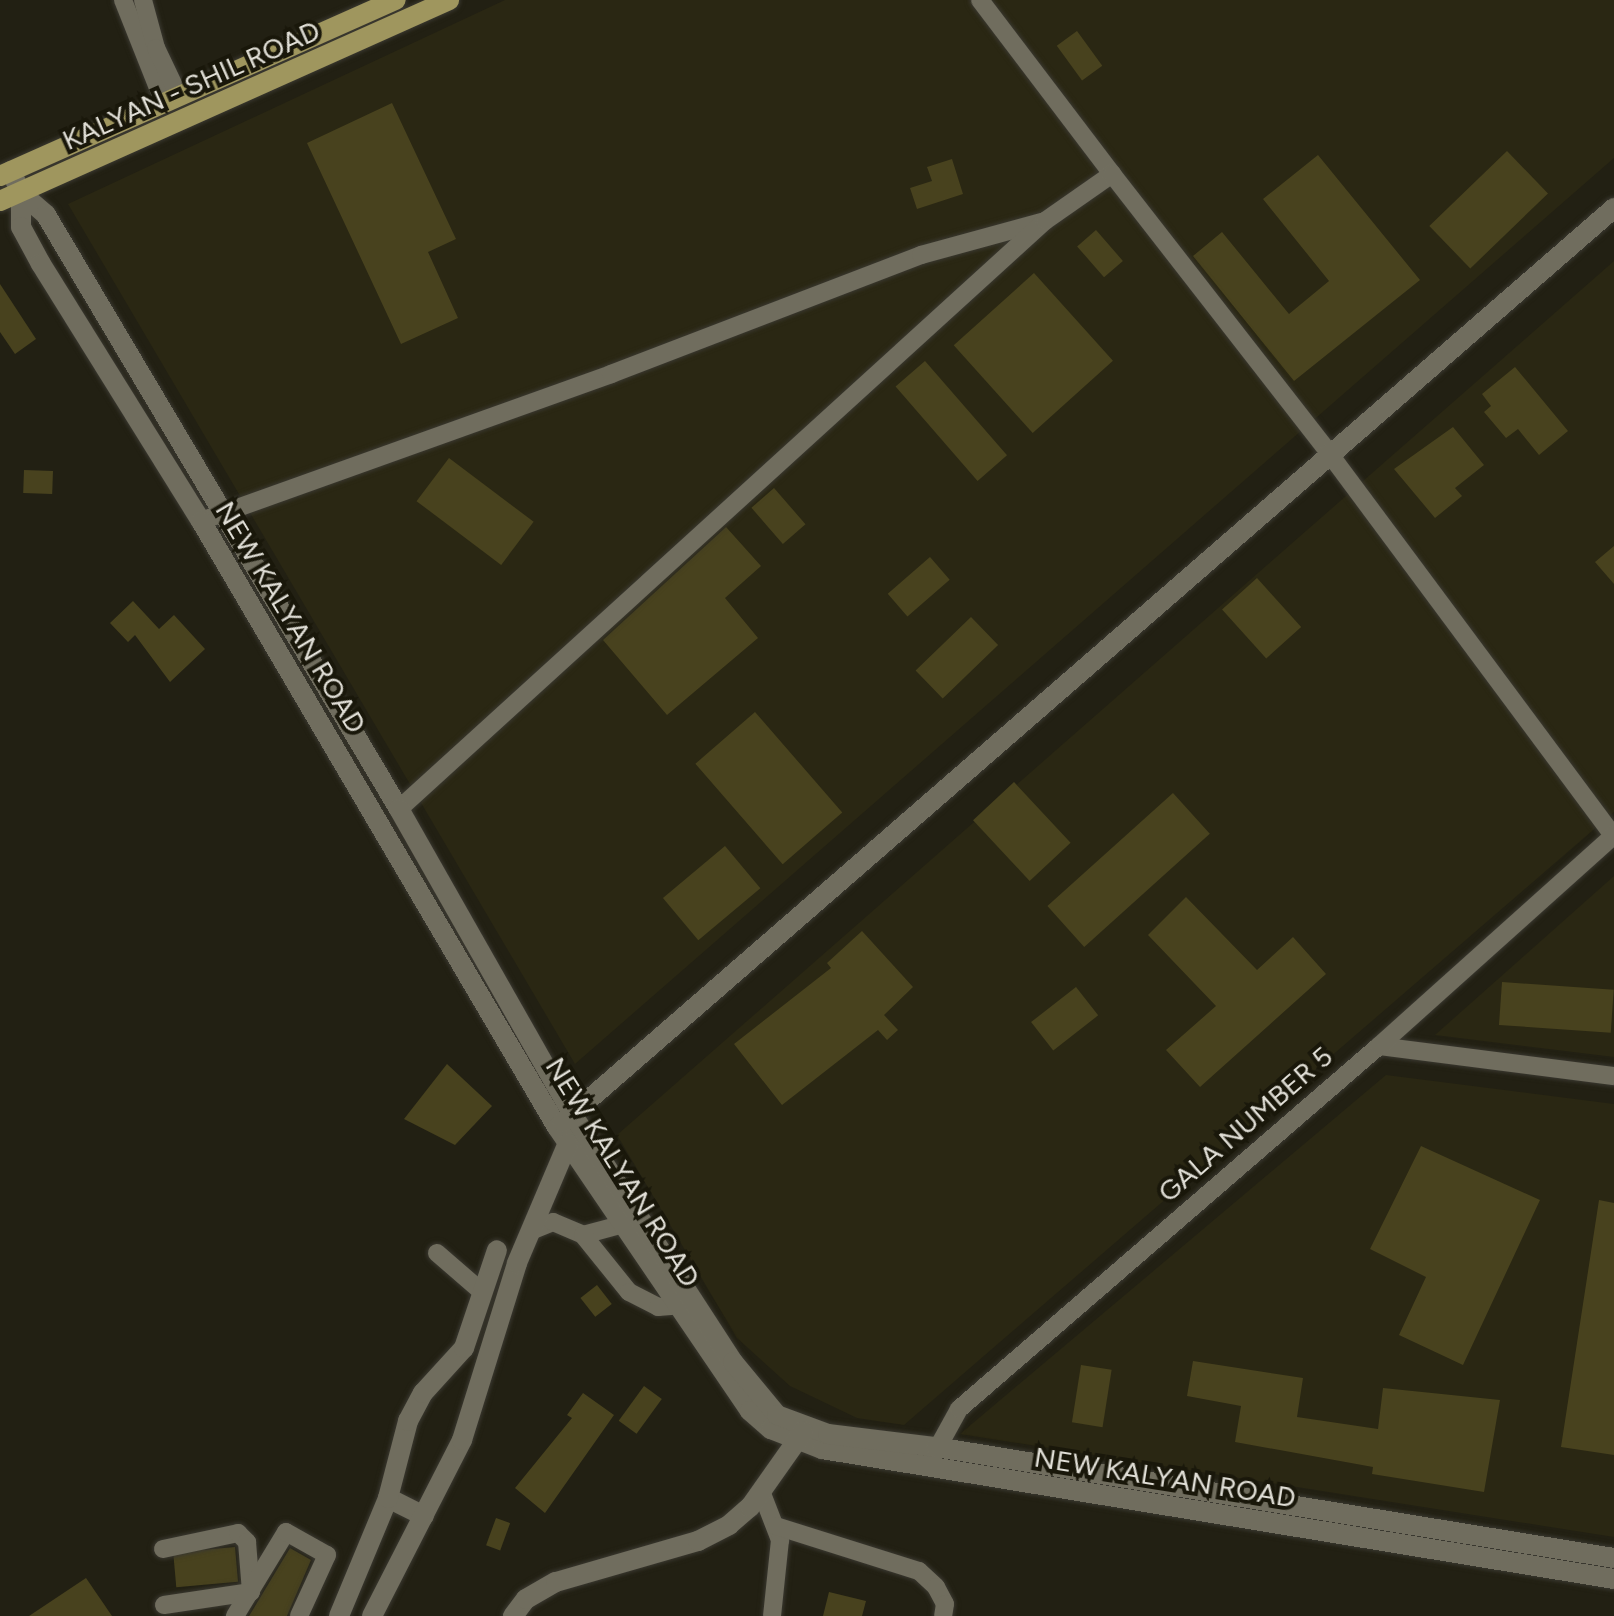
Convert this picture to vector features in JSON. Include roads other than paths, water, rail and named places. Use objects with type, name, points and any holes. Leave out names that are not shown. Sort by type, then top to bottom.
[{"type":"main road","name":"KALYAN - SHIL ROAD","points":[[6,173],[396,0]]},
{"type":"main road","name":"KALYAN - SHIL ROAD","points":[[0,201],[449,0]]},
{"type":"street","points":[[123,0],[172,100]]},
{"type":"street","points":[[143,0],[172,100]]},
{"type":"street","points":[[980,0],[1329,453],[1613,836]]},
{"type":"street","name":"NEW KALYAN ROAD","points":[[6,173],[21,193],[46,215],[211,517],[566,1128],[759,1397],[801,1435]]},
{"type":"street","points":[[399,809],[1045,221],[1112,174]]},
{"type":"street","points":[[372,1616],[462,1440],[496,1327],[549,1186],[566,1128],[1329,453],[1614,208]]},
{"type":"street","points":[[211,517],[493,418],[921,255],[1045,221]]},
{"type":"street","name":"NEW KALYAN ROAD","points":[[211,517],[399,809],[566,1128],[604,1182],[621,1225],[674,1306],[750,1411],[801,1435],[1614,1579]]},
{"type":"street","name":"GALA NUMBER 5","points":[[932,1457],[959,1409],[1379,1046],[1613,836]]},
{"type":"street","points":[[1379,1046],[1614,1076]]},
{"type":"street","points":[[531,1231],[553,1222],[583,1235],[629,1292],[658,1307],[674,1306]]},
{"type":"street","points":[[583,1235],[621,1225]]},
{"type":"street","points":[[339,1616],[388,1498],[408,1421],[423,1393],[464,1348],[497,1250]]},
{"type":"street","points":[[437,1253],[482,1292]]},
{"type":"street","points":[[474,1320],[496,1327]]},
{"type":"street","points":[[513,1616],[526,1599],[556,1582],[698,1541],[729,1525],[761,1491],[801,1435]]},
{"type":"street","points":[[932,1457],[1614,1558]]},
{"type":"street","points":[[761,1491],[780,1540],[772,1616]]},
{"type":"street","points":[[388,1498],[424,1516]]},
{"type":"street","points":[[776,1526],[919,1571],[936,1587],[945,1604],[943,1616]]},
{"type":"street","points":[[235,1616],[283,1533],[289,1532],[327,1555],[299,1616]]},
{"type":"street","points":[[163,1549],[238,1533],[247,1542],[251,1592]]},
{"type":"street","points":[[164,1605],[251,1592]]}]
